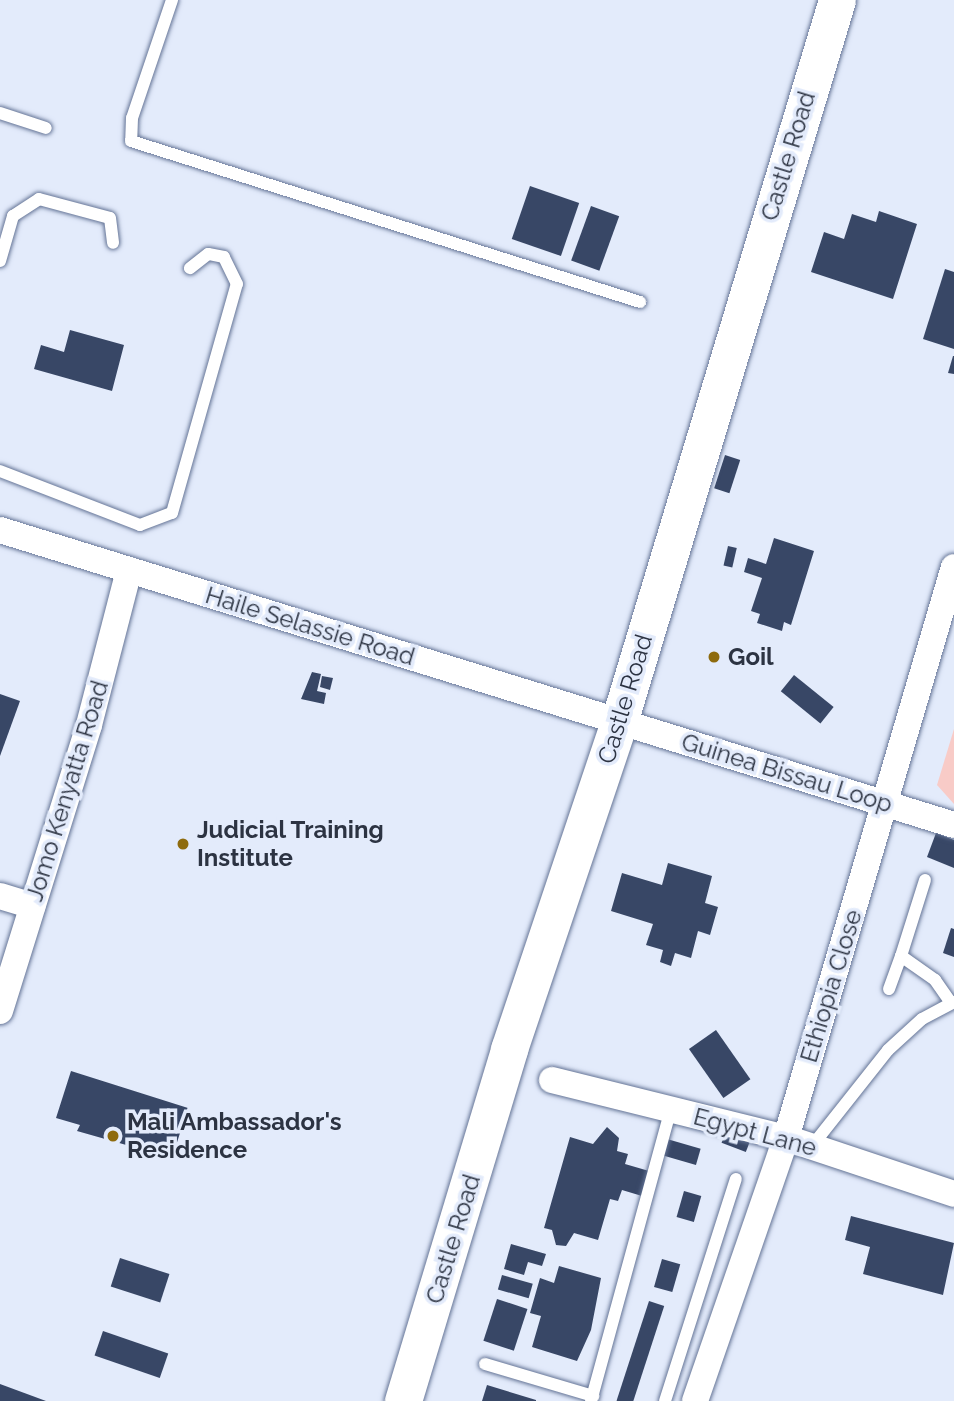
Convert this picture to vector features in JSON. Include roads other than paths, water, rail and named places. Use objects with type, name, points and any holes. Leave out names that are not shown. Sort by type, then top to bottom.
[{"type":"main road","name":"Castle Road","points":[[405,1400],[509,1049],[620,722],[837,0]]},
{"type":"street","name":"Haile Selassie Road","points":[[0,530],[620,722]]},
{"type":"street","name":"Ethiopia Close","points":[[695,1401],[786,1138],[954,567]]},
{"type":"street","name":"Jomo Kenyatta Road","points":[[0,1011],[33,906],[129,570]]},
{"type":"street","name":"Guinea Bissau Loop","points":[[620,722],[954,825]]},
{"type":"street","points":[[0,896],[33,906]]},
{"type":"street","name":"Egypt Lane","points":[[552,1080],[786,1138],[954,1194]]},
{"type":"lane","points":[[172,0],[132,118],[131,141],[640,302]]},
{"type":"lane","points":[[0,113],[46,128]]},
{"type":"lane","points":[[0,261],[13,215],[39,199],[110,218],[113,243]]},
{"type":"lane","points":[[0,471],[140,525],[172,513],[237,284],[223,257],[208,254],[190,268]]},
{"type":"lane","points":[[889,989],[925,880]]},
{"type":"lane","points":[[812,1147],[888,1050],[922,1019],[952,1003],[935,980],[901,956]]},
{"type":"lane","points":[[485,1364],[592,1398],[671,1109]]},
{"type":"lane","points":[[666,1401],[736,1179]]},
{"type":"place","name":"Goil","points":[[714,657]]},
{"type":"place","name":"Judicial Training Institute","points":[[183,844]]},
{"type":"place","name":"Mali Ambassador's Residence","points":[[113,1136]]}]
